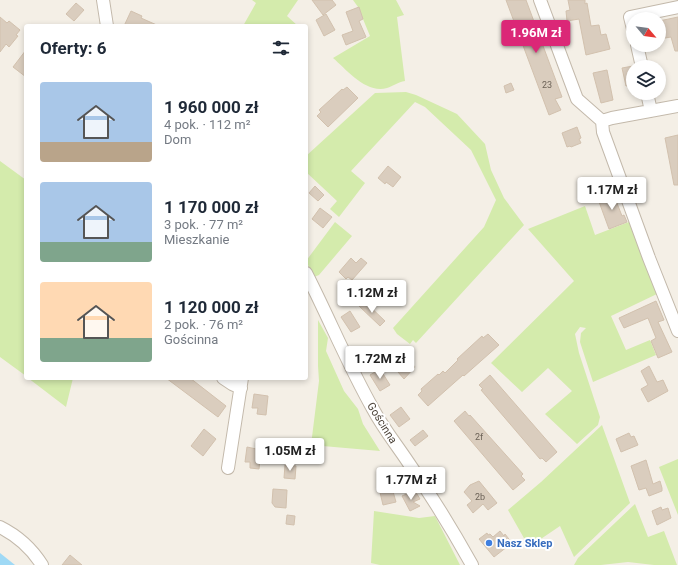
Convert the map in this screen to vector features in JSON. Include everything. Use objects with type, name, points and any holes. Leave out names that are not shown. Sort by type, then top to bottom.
[{"type":"street","points":[[103,0],[107,24]]},
{"type":"street","points":[[540,0],[577,99],[602,121],[603,132],[649,258],[678,331]]},
{"type":"street","points":[[654,12],[678,7]]},
{"type":"street","points":[[649,100],[651,111]]},
{"type":"street","points":[[602,121],[678,106]]},
{"type":"street","name":"Gościnna","points":[[308,277],[347,360],[373,409],[388,434],[441,512],[472,565]]},
{"type":"street","points":[[226,380],[232,384],[241,383],[228,468]]},
{"type":"street","points":[[0,527],[26,544],[42,565]]},
{"type":"green space","points":[[252,0],[298,0],[287,16],[296,24],[244,24],[256,3]]},
{"type":"green space","points":[[353,0],[396,0],[404,15],[397,17],[405,81],[387,88],[372,88],[357,80],[333,58],[370,36],[358,7]]},
{"type":"green space","points":[[406,92],[416,95],[457,114],[485,144],[491,170],[504,198],[524,225],[416,343],[413,340],[410,344],[397,334],[393,328],[484,227],[496,200],[471,150],[425,107],[415,102],[351,171],[365,183],[339,217],[330,209],[337,201],[308,174],[308,154],[375,93]]},
{"type":"green space","points":[[0,161],[24,179],[24,375],[0,357]]},
{"type":"green space","points":[[585,206],[595,235],[634,220],[659,293],[611,316],[626,350],[650,340],[656,355],[593,382],[580,342],[581,333],[586,328],[580,327],[575,334],[579,353],[600,417],[598,425],[577,444],[545,414],[572,391],[548,368],[522,392],[491,363],[574,281],[528,229]]},
{"type":"green space","points":[[335,222],[352,236],[319,275],[314,277],[308,265],[308,258]]},
{"type":"green space","points":[[318,320],[328,338],[326,351],[344,391],[358,409],[363,424],[380,451],[311,445],[319,381]]},
{"type":"green space","points":[[31,380],[73,380],[66,407]]},
{"type":"green space","points":[[602,425],[630,503],[574,557],[560,526],[529,547],[508,510],[541,482]]},
{"type":"green space","points":[[678,459],[678,515],[659,467]]},
{"type":"green space","points":[[635,504],[648,537],[664,531],[677,565],[654,565],[628,562],[601,565],[574,565],[578,558]]},
{"type":"green space","points":[[374,511],[419,518],[435,516],[460,565],[380,565],[371,563]]},
{"type":"water","points":[[0,553],[15,565],[0,565]]},
{"type":"building","points":[[312,0],[332,0],[336,5],[323,15]]},
{"type":"building","points":[[506,0],[526,0],[562,97],[555,99],[561,110],[549,115]]},
{"type":"building","points":[[568,0],[585,0],[585,4],[587,3],[591,26],[599,25],[601,35],[606,34],[610,49],[586,55],[579,19],[567,21],[566,11],[570,10]]},
{"type":"building","points":[[76,3],[84,10],[74,21],[66,14]]},
{"type":"building","points":[[359,7],[363,19],[359,21],[366,37],[346,45],[342,35],[353,31],[346,12]]},
{"type":"building","points":[[131,11],[142,16],[141,18],[154,24],[125,24]]},
{"type":"building","points":[[326,14],[335,30],[324,36],[316,20]]},
{"type":"building","points":[[0,17],[7,23],[9,21],[20,30],[16,35],[18,36],[9,47],[6,44],[0,52]]},
{"type":"building","points":[[678,17],[678,51],[675,51],[671,37],[666,38],[666,20]]},
{"type":"building","points":[[24,53],[24,75],[13,67]]},
{"type":"building","points":[[626,67],[626,86],[622,68]]},
{"type":"building","points":[[607,70],[613,100],[601,103],[593,73]]},
{"type":"building","points":[[511,83],[514,90],[506,93],[504,86]]},
{"type":"building","points":[[347,87],[358,98],[328,127],[317,116],[321,112],[319,110],[342,89],[343,90]]},
{"type":"building","points":[[577,127],[581,138],[579,139],[581,143],[567,147],[562,133]]},
{"type":"building","points":[[678,135],[678,185],[674,185],[665,138]]},
{"type":"building","points":[[388,166],[401,177],[393,187],[386,182],[385,184],[378,178]]},
{"type":"building","points":[[315,186],[324,195],[318,201],[309,193]]},
{"type":"building","points":[[613,193],[622,216],[624,215],[627,222],[609,229],[598,199]]},
{"type":"building","points":[[320,208],[332,217],[323,228],[312,219]]},
{"type":"building","points":[[351,258],[356,263],[361,258],[367,263],[352,280],[348,277],[346,279],[339,272]]},
{"type":"building","points":[[364,301],[385,321],[380,326],[359,306]]},
{"type":"building","points":[[656,301],[664,320],[658,322],[672,352],[658,358],[651,341],[656,338],[648,318],[624,328],[619,318]]},
{"type":"building","points":[[350,311],[360,327],[351,332],[341,317]]},
{"type":"building","points":[[488,334],[499,345],[428,406],[418,395],[422,391],[421,389],[438,374],[439,375],[443,371],[445,373],[458,360],[457,359],[482,336],[483,338]]},
{"type":"building","points":[[399,359],[402,363],[405,361],[407,364],[410,361],[415,367],[404,379],[392,365]]},
{"type":"building","points":[[649,366],[657,382],[663,380],[668,391],[648,402],[641,389],[648,385],[641,371]]},
{"type":"building","points":[[380,369],[390,385],[380,391],[370,375]]},
{"type":"building","points":[[490,375],[557,452],[546,462],[542,458],[540,459],[481,390],[483,389],[479,385]]},
{"type":"building","points":[[169,380],[193,380],[226,406],[218,417]]},
{"type":"building","points":[[254,394],[268,396],[266,415],[257,414],[258,408],[252,408]]},
{"type":"building","points":[[401,407],[410,419],[399,427],[390,415]]},
{"type":"building","points":[[465,411],[523,474],[521,476],[525,480],[513,490],[454,421]]},
{"type":"building","points":[[204,429],[216,439],[203,456],[191,446]]},
{"type":"building","points":[[423,430],[428,436],[415,446],[410,440]]},
{"type":"building","points":[[629,433],[631,437],[634,436],[638,445],[621,452],[616,439]]},
{"type":"building","points":[[247,447],[261,450],[259,469],[250,468],[250,462],[245,462]]},
{"type":"building","points":[[646,460],[653,484],[660,481],[662,488],[662,491],[649,496],[646,488],[639,490],[631,466]]},
{"type":"building","points":[[285,465],[296,466],[295,479],[284,478]]},
{"type":"building","points":[[390,481],[396,502],[383,505],[378,484]]},
{"type":"building","points":[[479,481],[497,503],[488,510],[483,504],[473,513],[467,505],[472,501],[464,492],[470,485]]},
{"type":"building","points":[[273,489],[287,490],[286,508],[275,507],[272,503]]},
{"type":"building","points":[[411,492],[417,494],[420,499],[413,502],[420,506],[410,511],[402,496]]},
{"type":"building","points":[[661,507],[662,510],[668,508],[671,518],[657,525],[652,511]]},
{"type":"building","points":[[287,515],[295,516],[294,525],[286,524]]},
{"type":"building","points":[[500,531],[504,536],[505,534],[512,543],[494,557],[479,539],[487,533],[493,537]]},
{"type":"building","points":[[70,555],[82,565],[62,565]]},
{"type":"place","name":"Nasz Sklep","points":[[489,543]]}]
